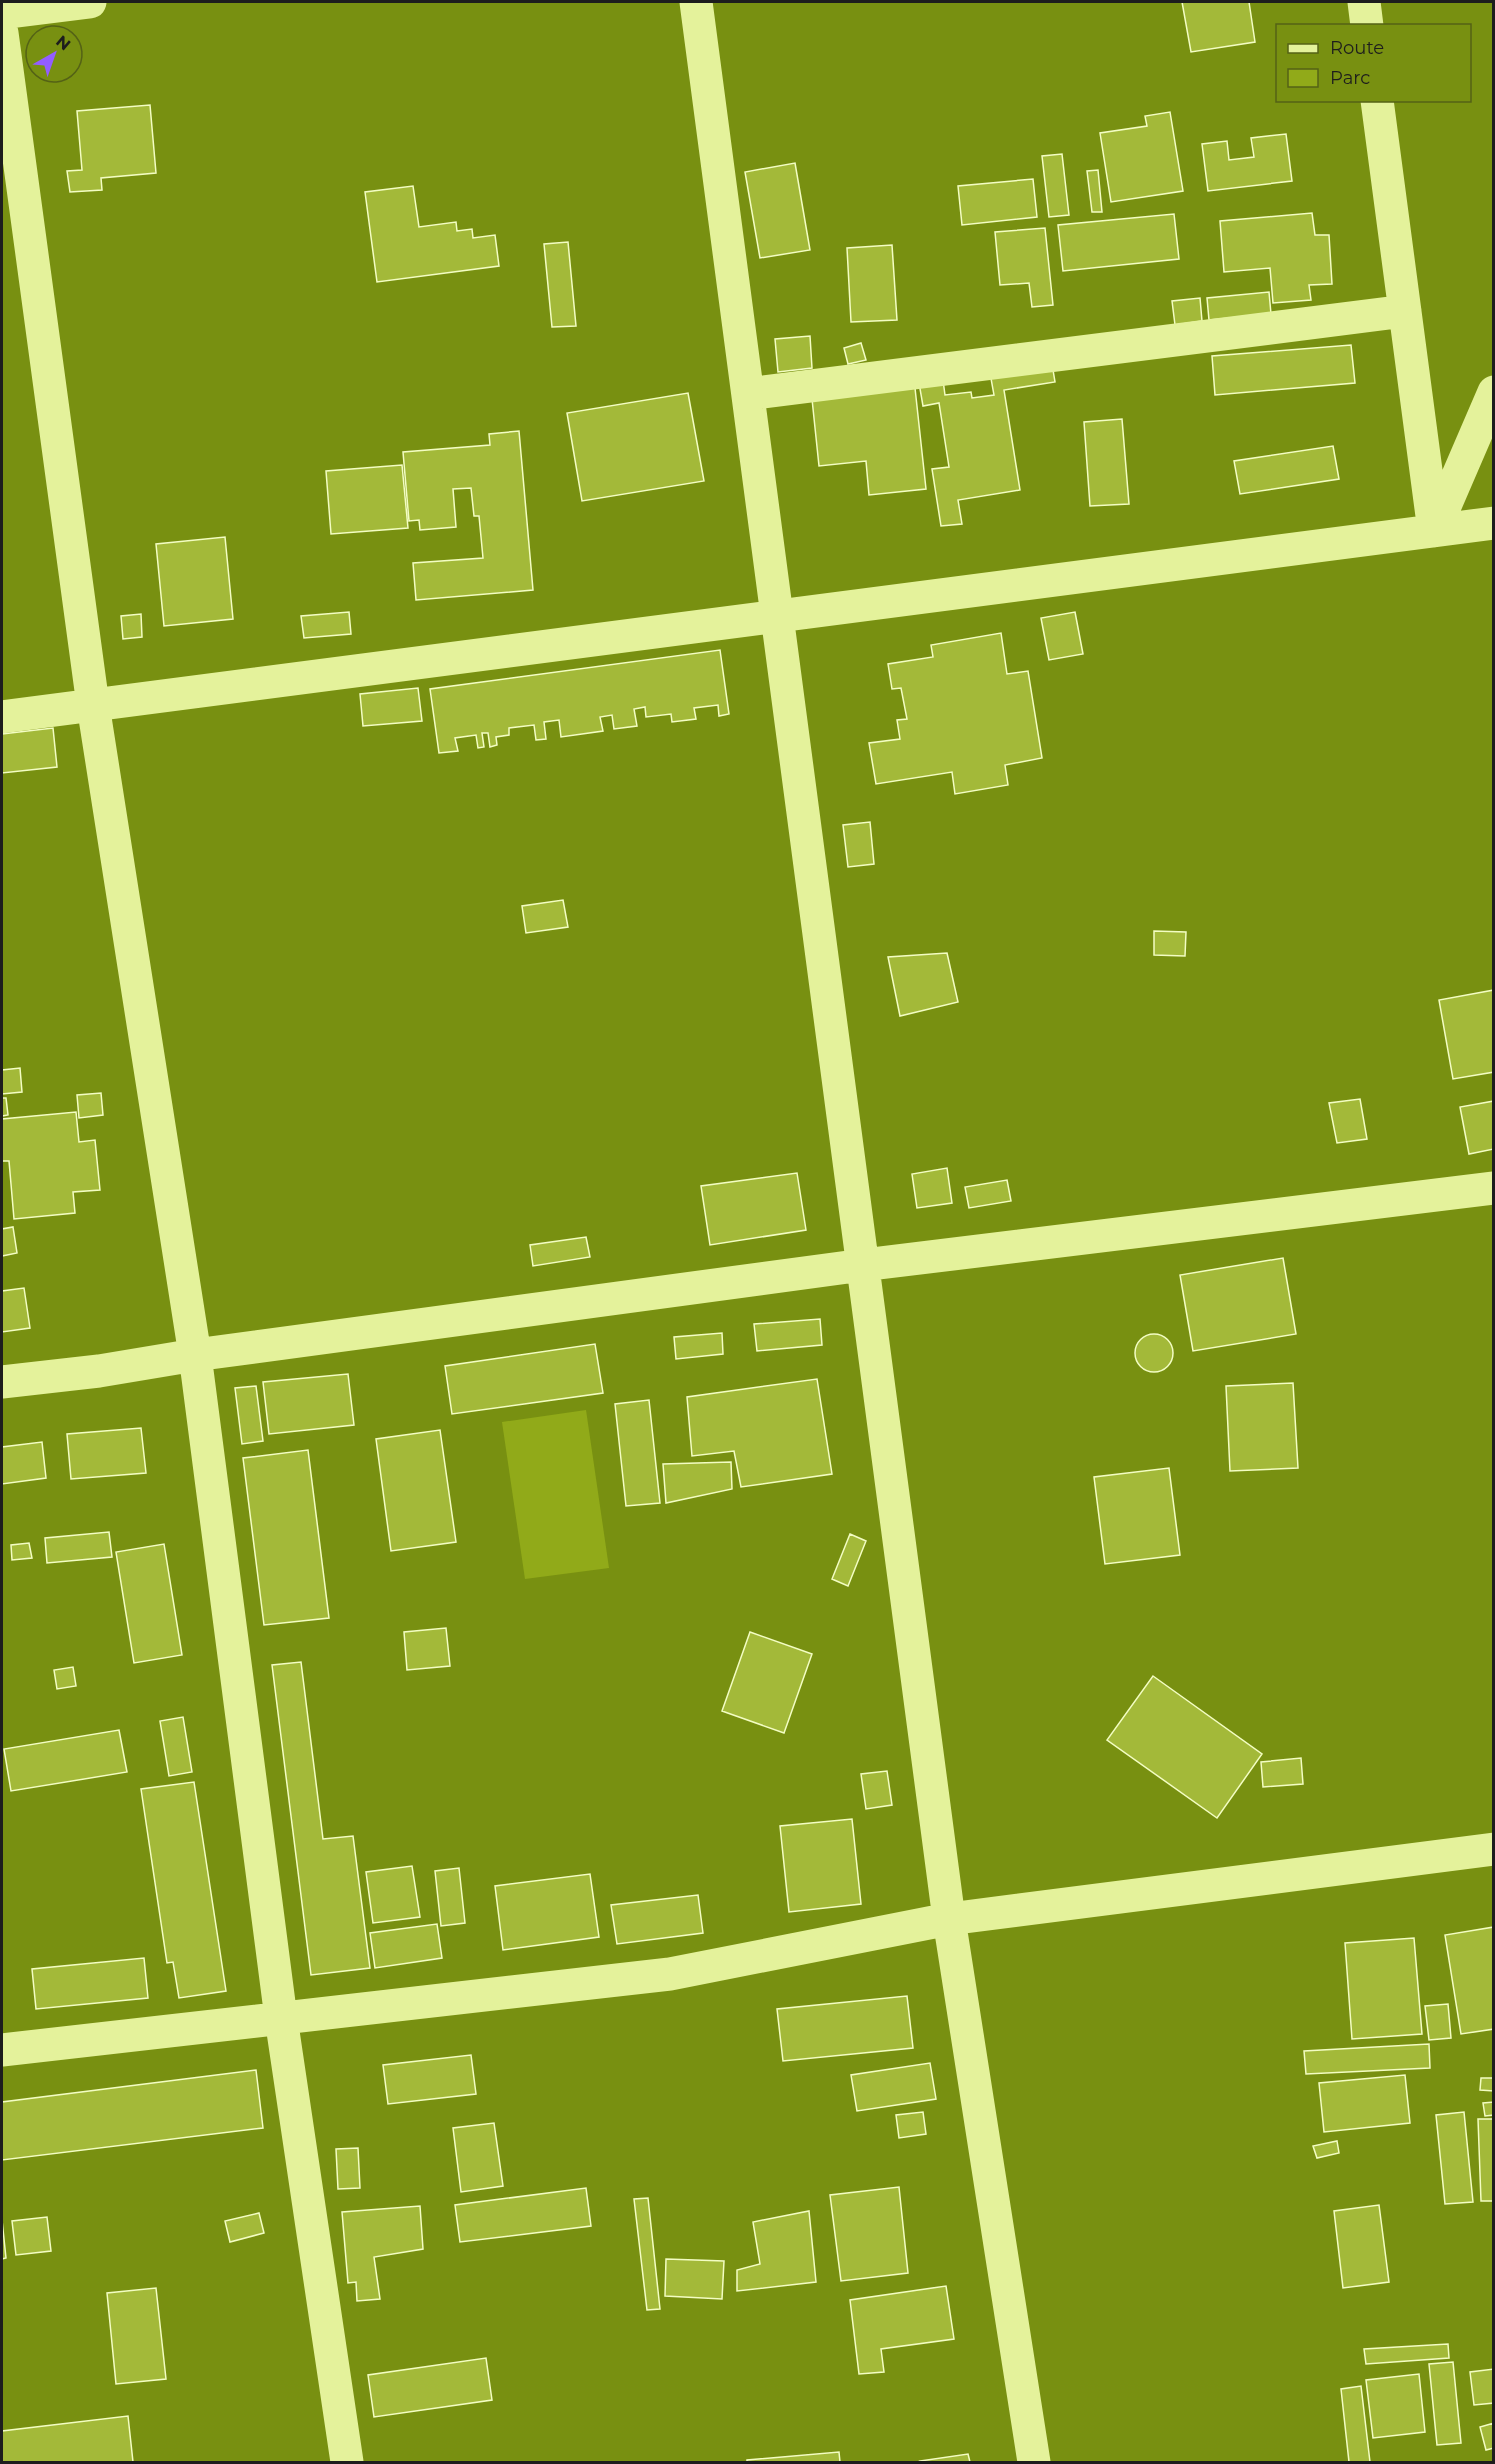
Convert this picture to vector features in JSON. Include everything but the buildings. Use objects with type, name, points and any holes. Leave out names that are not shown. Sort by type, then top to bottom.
[{"type":"street","points":[[2,13],[90,2]]},
{"type":"street","points":[[696,2],[949,1919],[1034,2463]]},
{"type":"street","points":[[1364,2],[1367,24]]},
{"type":"street","points":[[2,33],[93,705],[195,1355],[281,2018],[347,2463]]},
{"type":"street","points":[[1377,102],[1434,531]]},
{"type":"street","points":[[748,394],[1405,312]]},
{"type":"street","points":[[1434,531],[1494,392]]},
{"type":"street","points":[[2,717],[1494,523]]},
{"type":"street","points":[[2,1382],[99,1371],[195,1355],[863,1265],[1494,1188]]},
{"type":"street","points":[[2,2050],[670,1974],[949,1919],[1494,1849]]},
{"type":"green space","points":[[586,1410],[609,1568],[525,1579],[502,1422]]}]
